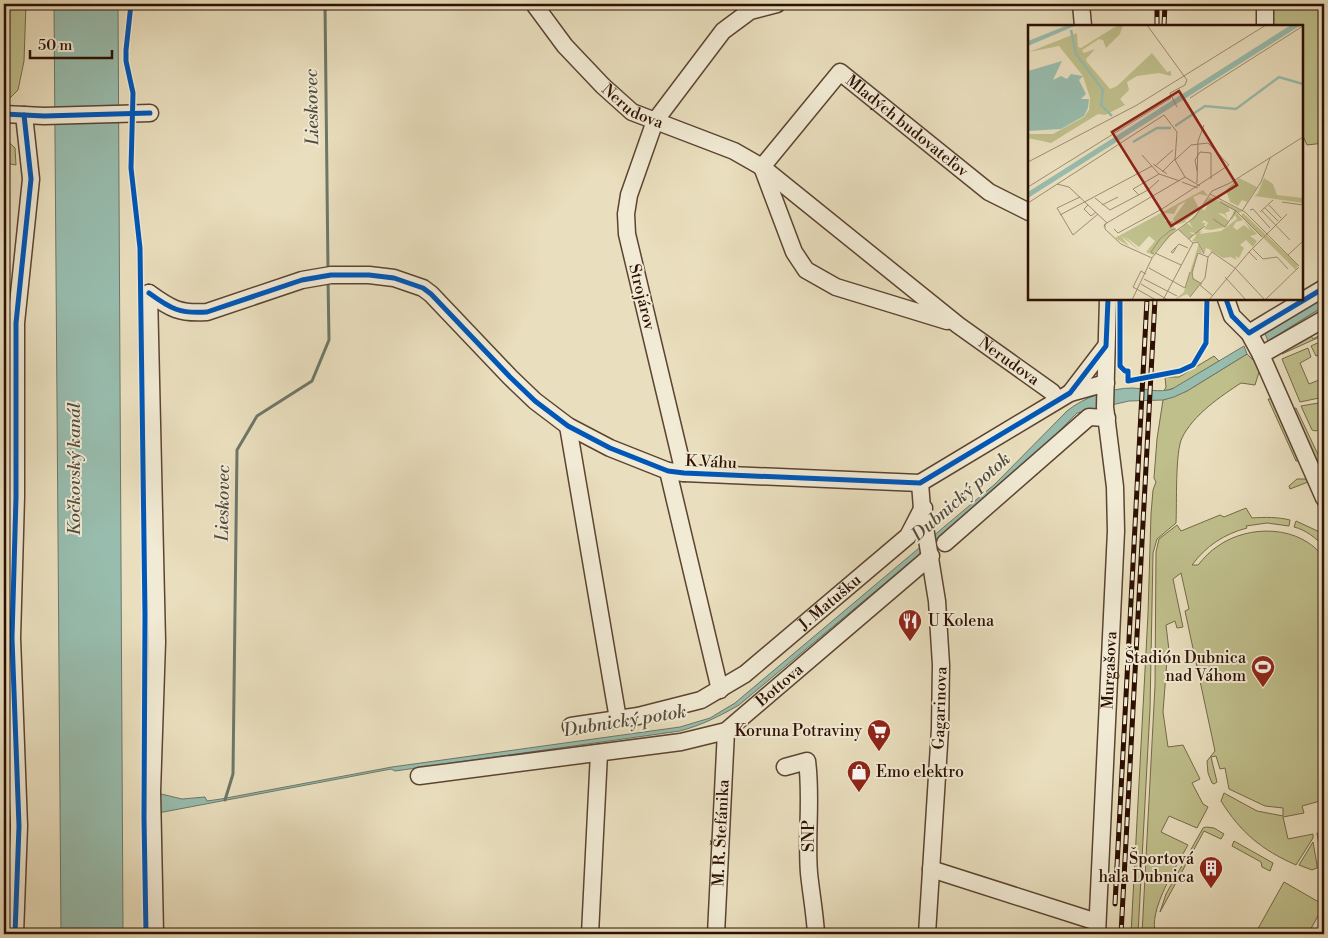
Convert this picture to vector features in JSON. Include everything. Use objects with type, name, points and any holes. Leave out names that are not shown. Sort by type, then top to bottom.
[{"type":"street","name":"Nerudova","points":[[534,4],[565,46],[603,86],[632,112],[734,150],[762,167],[958,325],[1052,392],[1063,397]]},
{"type":"street","points":[[655,122],[723,31],[750,11],[777,4]]},
{"type":"street","points":[[1081,4],[1082,25]]},
{"type":"street","points":[[1265,4],[1265,25]]},
{"type":"street","name":"Mladých budovateľov","points":[[762,167],[840,72],[989,192],[1028,212]]},
{"type":"street","points":[[4,114],[44,116],[150,114]]},
{"type":"street","points":[[15,934],[19,826],[12,638],[16,507],[16,323],[31,180],[24,115]]},
{"type":"street","name":"Strojárov","points":[[655,122],[629,194],[626,234],[676,472]]},
{"type":"street","name":"Nerudova","points":[[762,167],[794,252],[806,270],[836,287],[958,325]]},
{"type":"street","name":"K Váhu","points":[[178,311],[191,313],[207,312],[319,276],[369,275],[394,278],[414,284],[431,294],[535,401],[568,426],[610,448],[676,472],[920,483]]},
{"type":"street","points":[[1255,344],[1324,288]]},
{"type":"street","points":[[155,934],[152,792],[157,642],[150,293],[178,311]]},
{"type":"street","points":[[945,543],[1106,400],[1108,300]]},
{"type":"street","points":[[1226,300],[1232,316],[1255,344],[1324,498]]},
{"type":"street","points":[[150,328],[162,318],[178,311]]},
{"type":"street","points":[[1255,344],[1324,320]]},
{"type":"street","points":[[920,483],[1063,397],[1106,346]]},
{"type":"street","points":[[1063,397],[1106,400]]},
{"type":"street","name":"Murgašova","points":[[1097,928],[1116,531],[1115,488],[1106,400]]},
{"type":"street","points":[[568,426],[618,719]]},
{"type":"street","points":[[676,472],[720,690]]},
{"type":"street","name":"Gagarinova","points":[[920,483],[937,601],[942,687],[927,934]]},
{"type":"street","name":"J. Matušku","points":[[570,726],[638,716],[701,700],[720,690],[745,674],[908,536],[925,508]]},
{"type":"street","name":"Bottova","points":[[419,776],[681,742],[726,731],[931,555]]},
{"type":"street","name":"M. R. Štefánika","points":[[716,934],[726,731]]},
{"type":"street","points":[[590,934],[599,752]]},
{"type":"street","name":"SNP","points":[[784,767],[807,761],[810,783],[809,872],[815,911],[816,934]]},
{"type":"street","points":[[931,870],[1097,928]]},
{"type":"green space","points":[[4,4],[26,4],[24,61],[18,90],[6,102],[4,101]]},
{"type":"green space","points":[[1274,4],[1324,4],[1324,143],[1307,145],[1303,136],[1303,25],[1273,25]]},
{"type":"green space","points":[[4,138],[15,148],[16,165],[4,163]]},
{"type":"green space","points":[[1324,306],[1324,314],[1270,345],[1268,341]]},
{"type":"green space","points":[[4,316],[11,335],[10,598],[4,613]]},
{"type":"green space","points":[[1309,333],[1313,339],[1324,333],[1324,335],[1282,354],[1280,351]]},
{"type":"green space","points":[[1324,340],[1324,353],[1316,356],[1311,346]]},
{"type":"green space","points":[[1308,348],[1311,357],[1300,363],[1309,384],[1324,378],[1324,397],[1300,402],[1282,359]]},
{"type":"green space","points":[[1247,354],[1254,361],[1259,372],[1255,385],[1241,383],[1225,394],[1200,414],[1182,438],[1177,466],[1176,523],[1157,539],[1153,553],[1150,709],[1138,934],[1131,934],[1148,614],[1151,514],[1153,490],[1156,482],[1154,478],[1157,439],[1163,400],[1187,391]]},
{"type":"green space","points":[[1214,356],[1219,361],[1178,387],[1164,391],[1166,387],[1165,377],[1179,377]]},
{"type":"green space","points":[[1268,399],[1272,399],[1300,461],[1296,461]]},
{"type":"green space","points":[[1324,402],[1324,411],[1322,413],[1324,426],[1316,431],[1312,430],[1301,406]]},
{"type":"green space","points":[[1296,408],[1322,463],[1321,470],[1319,471],[1289,410]]},
{"type":"green space","points":[[1297,479],[1309,479],[1311,481],[1324,510],[1324,519],[1308,482],[1290,489],[1289,486]]},
{"type":"green space","name":"Štadión Dubnica nad Váhom","points":[[1246,508],[1252,518],[1290,520],[1289,526],[1267,523],[1246,526],[1247,528],[1216,542],[1203,552],[1192,565],[1198,565],[1212,550],[1231,539],[1259,531],[1274,531],[1302,539],[1314,547],[1324,558],[1324,800],[1302,806],[1304,813],[1283,817],[1288,839],[1313,834],[1313,838],[1296,865],[1263,847],[1253,839],[1236,822],[1221,801],[1224,793],[1257,811],[1283,816],[1283,808],[1265,806],[1229,789],[1225,768],[1220,769],[1216,756],[1211,757],[1217,782],[1212,783],[1208,773],[1207,761],[1215,751],[1185,611],[1189,609],[1181,573],[1173,579],[1183,627],[1177,628],[1175,621],[1166,625],[1170,659],[1167,660],[1163,712],[1168,747],[1183,745],[1200,779],[1192,783],[1203,804],[1208,807],[1197,828],[1169,816],[1161,832],[1188,845],[1159,901],[1154,925],[1156,934],[1142,934],[1155,686],[1156,552],[1159,539],[1177,525],[1181,531],[1220,515],[1224,517]]},
{"type":"green space","points":[[1296,521],[1324,534],[1324,547],[1318,540],[1303,530],[1294,527]]},
{"type":"green space","points":[[4,635],[7,645],[8,745],[4,746]]},
{"type":"green space","points":[[1203,828],[1214,828],[1224,834],[1221,839],[1204,831],[1160,912],[1166,894]]},
{"type":"green space","points":[[1324,832],[1324,866],[1322,865],[1317,833]]},
{"type":"green space","points":[[1234,841],[1273,863],[1270,871],[1262,867],[1261,862],[1232,846]]},
{"type":"green space","points":[[1313,842],[1317,868],[1312,870],[1299,865]]},
{"type":"green space","points":[[1284,882],[1324,905],[1308,934],[1255,934]]},
{"type":"water","name":"Kočkovský kanál","points":[[54,4],[118,4],[123,934],[61,934]]},
{"type":"water","points":[[1324,297],[1324,306],[1268,341],[1265,334]]},
{"type":"water","points":[[1244,346],[1247,354],[1174,397],[1163,400],[1129,401],[1077,413],[1006,485],[938,542],[921,553],[739,705],[703,723],[680,731],[395,771],[391,769],[158,813],[157,793],[182,799],[205,797],[207,801],[392,767],[680,727],[710,718],[735,703],[995,484],[1074,406],[1098,394],[1125,388],[1162,391],[1172,389]]},
{"type":"waterway","name":"Lieskovec","points":[[325,4],[328,271]]},
{"type":"waterway","name":"Lieskovec","points":[[225,800],[233,774],[237,450],[257,416],[312,381],[329,340],[328,279]]},
{"type":"waterway","name":"Dubnický potok","points":[[4,807],[13,807]]},
{"type":"railway","points":[[1157,4],[1157,25]]},
{"type":"railway","points":[[1164,25],[1165,4]]},
{"type":"railway","points":[[1115,904],[1147,300]]},
{"type":"railway","points":[[1121,934],[1155,300]]},
{"type":"cycle path","points":[[131,4],[126,61],[133,93],[131,168],[140,248],[145,614],[144,818],[146,934]]},
{"type":"cycle path","points":[[4,114],[44,116],[150,113]]},
{"type":"cycle path","points":[[15,934],[19,826],[12,638],[16,497],[16,323],[31,179],[24,115]]},
{"type":"cycle path","points":[[149,293],[176,309],[190,312],[207,312],[302,280],[331,275],[369,275],[394,278],[423,288],[431,294],[510,377],[535,401],[568,426],[610,448],[668,471],[920,483],[1070,393],[1106,346],[1108,300]]},
{"type":"cycle path","points":[[1226,300],[1232,316],[1249,333],[1324,288]]},
{"type":"cycle path","points":[[1120,300],[1120,366],[1125,371],[1128,371],[1128,381],[1180,371],[1193,365],[1206,343],[1207,300]]},
{"type":"place","name":"U Kolena","points":[[910,642]]},
{"type":"place","name":"Štadión Dubnica nad Váhom","points":[[1263,688]]},
{"type":"place","name":"Koruna Potraviny","points":[[879,752]]},
{"type":"place","name":"Emo elektro","points":[[859,793]]},
{"type":"place","name":"Športová hala Dubnica","points":[[1211,889]]}]
